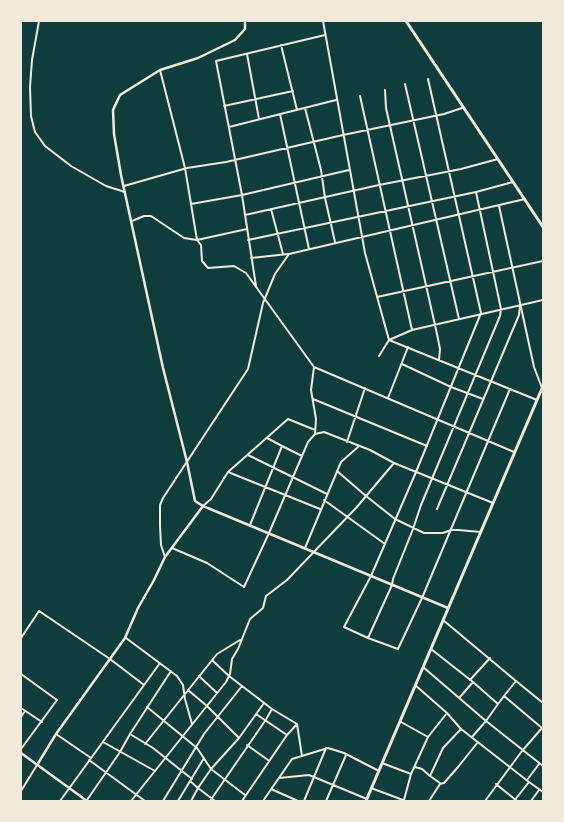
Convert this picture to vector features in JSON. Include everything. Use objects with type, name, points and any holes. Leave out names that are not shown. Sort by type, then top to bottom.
[{"type":"highway","points":[[406,21],[543,228]]},
{"type":"highway","points":[[366,800],[542,387]]},
{"type":"street","points":[[39,21],[30,78],[31,116],[36,132],[45,146],[71,166],[98,182],[125,192]]},
{"type":"street","points":[[245,21],[245,29],[235,40],[198,58],[160,70],[120,95],[113,110],[114,134],[125,192],[163,368],[195,500],[203,506],[448,608]]},
{"type":"street","points":[[323,21],[362,237],[376,297],[389,340]]},
{"type":"street","points":[[257,287],[242,195],[216,61],[325,34]]},
{"type":"street","points":[[281,45],[297,110]]},
{"type":"street","points":[[246,54],[259,119]]},
{"type":"street","points":[[160,70],[185,168],[197,240],[201,244],[202,261],[208,268],[234,266],[246,273],[314,367],[515,452]]},
{"type":"street","points":[[428,79],[481,313],[396,519],[371,576],[344,627],[398,649],[422,598],[510,389]]},
{"type":"street","points":[[405,84],[459,319]]},
{"type":"street","points":[[385,90],[390,125],[440,349],[439,360]]},
{"type":"street","points":[[224,106],[293,91]]},
{"type":"street","points":[[360,96],[366,130],[412,330]]},
{"type":"street","points":[[228,127],[336,100]]},
{"type":"street","points":[[124,186],[185,168],[235,160],[437,115],[463,107]]},
{"type":"street","points":[[306,108],[336,243]]},
{"type":"street","points":[[280,114],[309,249]]},
{"type":"street","points":[[245,215],[498,159]]},
{"type":"street","points":[[191,204],[242,195],[349,170]]},
{"type":"street","points":[[248,240],[432,202],[513,182]]},
{"type":"street","points":[[368,638],[392,585],[413,525],[500,316],[501,308],[476,192]]},
{"type":"street","points":[[251,258],[289,254],[525,199]]},
{"type":"street","points":[[499,206],[534,367],[542,387]]},
{"type":"street","points":[[272,209],[283,254]]},
{"type":"street","points":[[132,221],[144,216],[151,216],[184,238],[197,240],[247,229]]},
{"type":"street","points":[[165,557],[161,545],[160,505],[248,369],[265,298],[275,274],[289,254]]},
{"type":"street","points":[[376,297],[543,261]]},
{"type":"street","points":[[378,356],[389,340],[412,330],[501,308],[543,300]]},
{"type":"street","points":[[437,509],[519,315],[520,304]]},
{"type":"street","points":[[389,340],[537,400]]},
{"type":"street","points":[[388,398],[408,347]]},
{"type":"street","points":[[402,364],[451,387],[483,399]]},
{"type":"street","points":[[314,367],[311,390],[315,434]]},
{"type":"street","points":[[348,442],[365,388]]},
{"type":"street","points":[[313,399],[427,446]]},
{"type":"street","points":[[21,791],[56,734],[125,638],[138,608],[165,557],[211,498],[228,472],[288,419],[315,430]]},
{"type":"street","points":[[172,548],[207,563],[244,587],[270,533],[308,442],[315,434],[324,432],[493,503]]},
{"type":"street","points":[[267,438],[302,456]]},
{"type":"street","points":[[250,525],[282,446]]},
{"type":"street","points":[[305,548],[341,462],[358,447]]},
{"type":"street","points":[[248,455],[327,494]]},
{"type":"street","points":[[131,801],[229,676],[232,659],[250,619],[262,608],[266,596],[287,580],[347,517],[394,463]]},
{"type":"street","points":[[337,471],[396,519],[424,534],[443,533],[451,530],[481,532]]},
{"type":"street","points":[[228,472],[320,509]]},
{"type":"street","points":[[324,500],[385,544]]},
{"type":"street","points":[[21,638],[40,611],[144,685]]},
{"type":"street","points":[[443,620],[543,703]]},
{"type":"street","points":[[125,638],[177,676],[183,685],[192,724]]},
{"type":"street","points":[[145,744],[216,654],[241,640]]},
{"type":"street","points":[[431,649],[498,704]]},
{"type":"street","points":[[470,680],[490,658]]},
{"type":"street","points":[[212,660],[264,703],[297,724]]},
{"type":"street","points":[[60,801],[160,663]]},
{"type":"street","points":[[423,667],[522,751],[543,766]]},
{"type":"street","points":[[21,753],[87,801],[171,671]]},
{"type":"street","points":[[21,674],[57,700],[21,749]]},
{"type":"street","points":[[199,676],[216,693]]},
{"type":"street","points":[[472,737],[516,681]]},
{"type":"street","points":[[460,697],[473,682]]},
{"type":"street","points":[[415,685],[447,713],[461,729],[543,792]]},
{"type":"street","points":[[163,801],[204,734],[242,686]]},
{"type":"street","points":[[188,690],[218,716],[239,738]]},
{"type":"street","points":[[484,801],[542,727],[504,696]]},
{"type":"street","points":[[191,801],[211,769],[239,738],[264,703]]},
{"type":"street","points":[[147,707],[183,735],[197,748],[211,769],[245,796]]},
{"type":"street","points":[[21,708],[42,722]]},
{"type":"street","points":[[211,800],[272,709]]},
{"type":"street","points":[[21,716],[25,711]]},
{"type":"street","points":[[371,788],[404,800],[411,774],[428,737],[447,713]]},
{"type":"street","points":[[256,714],[287,735]]},
{"type":"street","points":[[400,722],[428,737]]},
{"type":"street","points":[[242,801],[269,760],[297,724]]},
{"type":"street","points":[[297,724],[302,756]]},
{"type":"street","points":[[430,776],[443,748],[461,729]]},
{"type":"street","points":[[56,734],[145,801]]},
{"type":"street","points":[[130,734],[165,758],[211,800],[215,801]]},
{"type":"street","points":[[103,742],[155,771]]},
{"type":"street","points":[[429,801],[440,784],[444,783],[478,742]]},
{"type":"street","points":[[247,745],[269,760]]},
{"type":"street","points":[[304,801],[326,748]]},
{"type":"street","points":[[263,801],[292,759],[326,748],[346,754],[379,770]]},
{"type":"street","points":[[326,801],[346,754]]},
{"type":"street","points":[[178,801],[204,758]]},
{"type":"street","points":[[382,763],[411,774]]},
{"type":"street","points":[[496,784],[516,800],[539,763]]},
{"type":"street","points":[[415,767],[422,769],[440,784]]},
{"type":"street","points":[[279,778],[309,775],[366,800]]},
{"type":"street","points":[[271,789],[298,801]]},
{"type":"street","points":[[531,801],[539,790]]},
{"type":"street","points":[[80,801],[82,797]]}]
